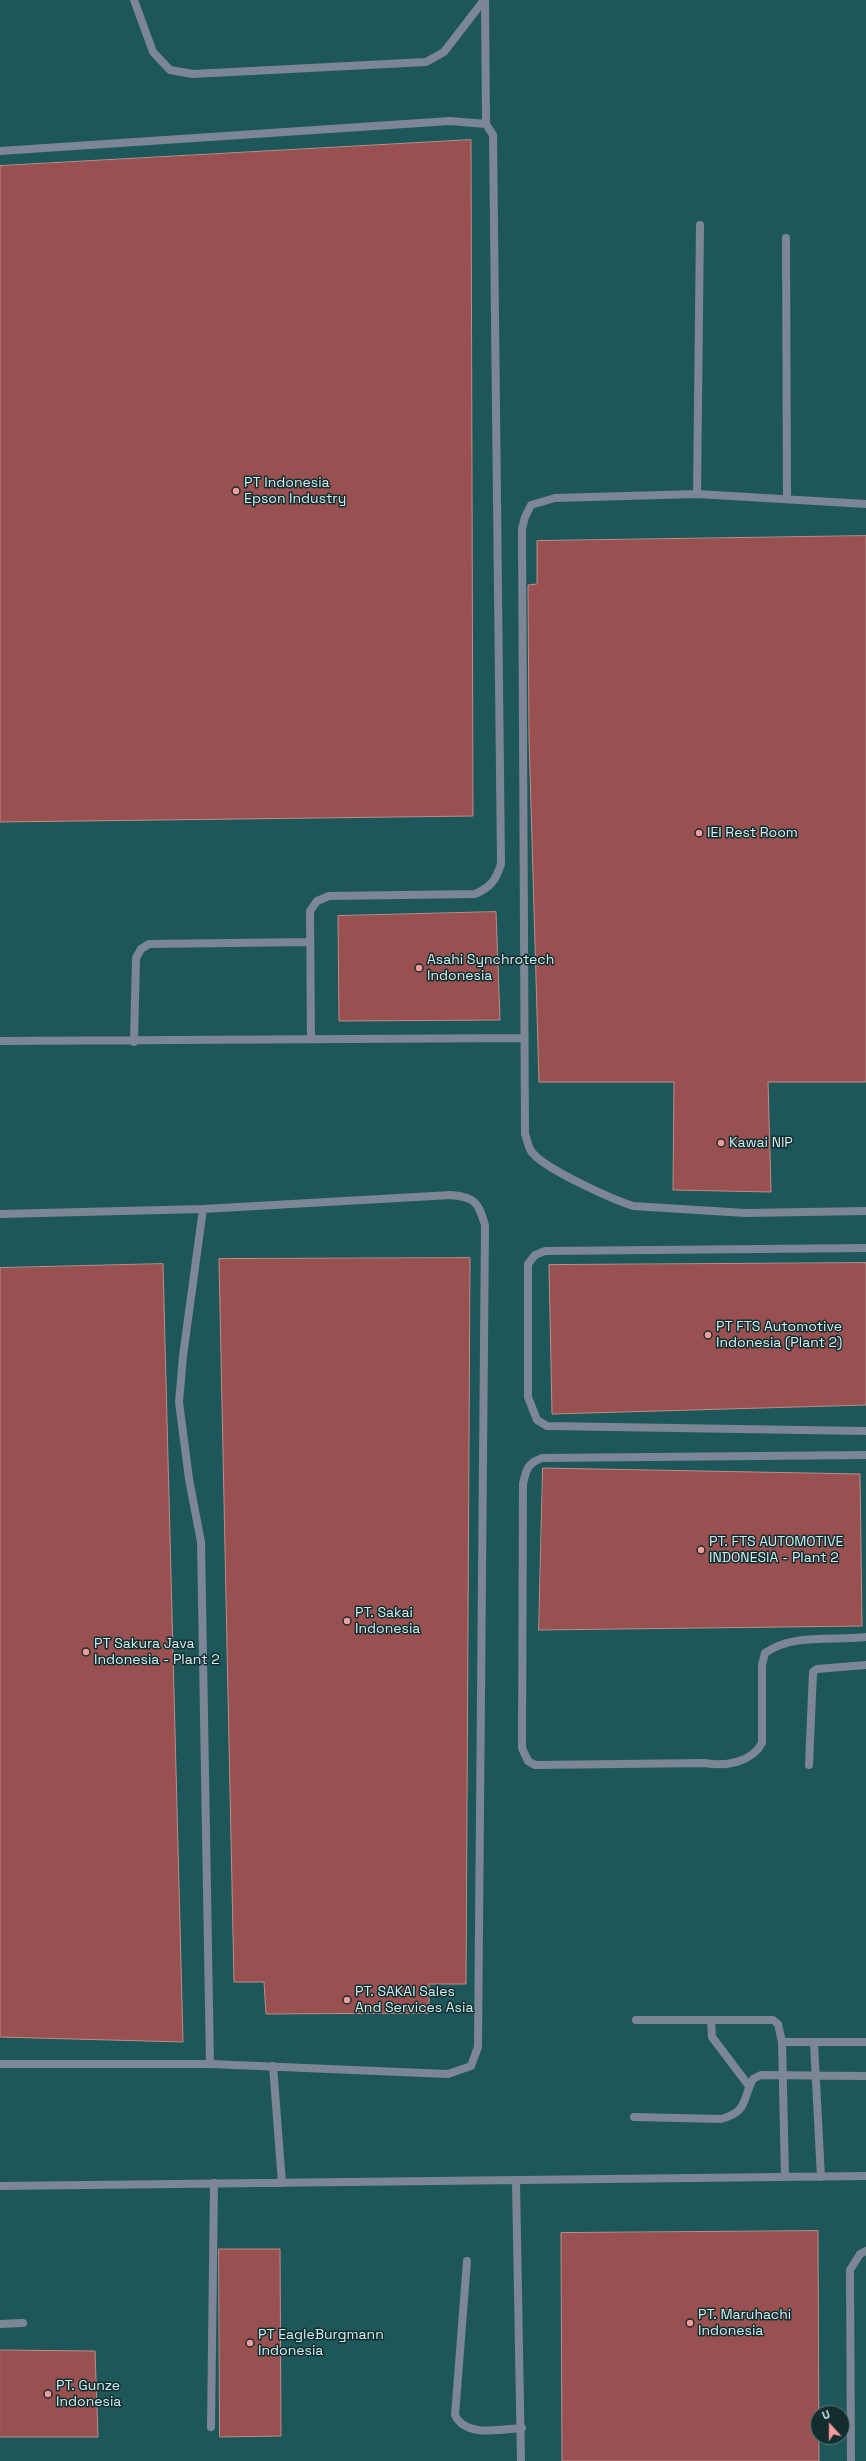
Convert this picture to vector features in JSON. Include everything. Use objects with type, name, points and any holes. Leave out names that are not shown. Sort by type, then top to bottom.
[{"type":"lane","points":[[134,0],[153,52],[170,70],[193,74],[426,62],[444,52],[484,0]]},
{"type":"lane","points":[[311,1039],[310,911],[317,901],[329,896],[476,894],[489,888],[497,878],[501,864],[494,154],[493,135],[486,124],[484,0]]},
{"type":"lane","points":[[0,151],[418,122],[450,121],[486,124]]},
{"type":"lane","points":[[697,494],[700,225]]},
{"type":"lane","points":[[786,238],[787,499]]},
{"type":"lane","points":[[866,504],[697,494],[555,498],[531,505],[525,517],[522,529],[525,1134],[531,1151],[544,1163],[618,1201],[633,1206],[744,1213],[866,1212]]},
{"type":"lane","points":[[134,1042],[136,958],[141,949],[149,944],[310,942]]},
{"type":"lane","points":[[0,1041],[134,1042],[524,1038]]},
{"type":"lane","points":[[0,1214],[203,1209],[451,1195],[468,1196],[479,1206],[485,1225],[478,2047],[470,2066],[448,2074],[210,2064],[0,2064]]},
{"type":"lane","points":[[203,1209],[183,1356],[179,1402],[189,1479],[201,1542],[210,2064]]},
{"type":"lane","points":[[866,1248],[545,1251],[535,1255],[528,1264],[527,1328],[528,1397],[536,1420],[547,1426],[866,1431]]},
{"type":"lane","points":[[866,1455],[542,1458],[531,1462],[526,1469],[523,1484],[522,1748],[528,1761],[535,1765],[705,1763],[717,1766],[744,1759],[758,1751],[762,1743],[762,1665],[765,1653],[771,1649],[805,1640],[866,1638]]},
{"type":"lane","points":[[809,1765],[813,1672],[817,1669],[866,1665]]},
{"type":"lane","points":[[636,2020],[773,2020],[778,2024],[782,2042],[785,2177]]},
{"type":"lane","points":[[710,2020],[712,2037],[750,2086]]},
{"type":"lane","points":[[782,2042],[866,2042]]},
{"type":"lane","points":[[814,2043],[814,2077],[821,2177]]},
{"type":"lane","points":[[273,2066],[282,2183]]},
{"type":"lane","points":[[634,2117],[720,2119],[732,2116],[739,2112],[746,2100],[753,2079],[761,2075],[814,2077],[866,2076]]},
{"type":"lane","points":[[0,2186],[866,2176]]},
{"type":"lane","points":[[516,2181],[522,2428],[521,2461]]},
{"type":"lane","points":[[211,2427],[214,2183]]},
{"type":"lane","points":[[850,2461],[850,2270],[860,2254],[866,2251]]},
{"type":"lane","points":[[467,2261],[455,2415],[462,2426],[470,2429],[522,2428]]},
{"type":"lane","points":[[0,2324],[23,2323]]},
{"type":"shaded area","points":[[0,0],[866,0],[866,2461],[0,2461]]},
{"type":"building","name":"PT Indonesia Epson Industry","points":[[471,140],[473,816],[0,822],[0,166]]},
{"type":"building","name":"IEI Rest Room","points":[[866,536],[866,1082],[768,1082],[771,1192],[673,1190],[674,1082],[539,1082],[529,736],[528,585],[537,584],[537,541]]},
{"type":"building","name":"Asahi Synchrotech Indonesia","points":[[496,912],[500,1020],[339,1021],[338,916]]},
{"type":"building","name":"PT. Sakai Indonesia","points":[[470,1258],[466,1984],[429,1984],[429,2013],[266,2014],[264,1982],[234,1982],[219,1259]]},
{"type":"building","name":"PT FTS Automotive Indonesia (Plant 2)","points":[[866,1263],[866,1405],[552,1414],[549,1265]]},
{"type":"building","name":"PT Sakura Java Indonesia - Plant 2","points":[[163,1264],[183,2042],[0,2037],[0,1268]]},
{"type":"building","name":"PT. FTS AUTOMOTIVE INDONESIA - Plant 2","points":[[543,1468],[860,1474],[862,1626],[539,1630]]},
{"type":"building","name":"PT. Maruhachi Indonesia","points":[[818,2231],[819,2405],[810,2405],[810,2445],[819,2445],[819,2461],[562,2461],[561,2233]]},
{"type":"building","name":"PT EagleBurgmann Indonesia","points":[[219,2249],[280,2249],[281,2436],[220,2437]]},
{"type":"building","name":"PT. Gunze Indonesia","points":[[0,2350],[95,2351],[98,2437],[0,2437]]},
{"type":"place","name":"PT Indonesia Epson Industry","points":[[236,491]]},
{"type":"place","name":"IEI Rest Room","points":[[699,833]]},
{"type":"place","name":"Asahi Synchrotech Indonesia","points":[[419,968]]},
{"type":"place","name":"Kawai NIP","points":[[721,1143]]},
{"type":"place","name":"PT FTS Automotive Indonesia (Plant 2)","points":[[708,1335]]},
{"type":"place","name":"PT. FTS AUTOMOTIVE INDONESIA - Plant 2","points":[[701,1550]]},
{"type":"place","name":"PT. Sakai Indonesia","points":[[347,1621]]},
{"type":"place","name":"PT Sakura Java Indonesia - Plant 2","points":[[86,1652]]},
{"type":"place","name":"PT. SAKAI Sales And Services Asia","points":[[347,2000]]},
{"type":"place","name":"PT. Maruhachi Indonesia","points":[[690,2323]]},
{"type":"place","name":"PT EagleBurgmann Indonesia","points":[[250,2343]]},
{"type":"place","name":"PT. Gunze Indonesia","points":[[48,2394]]}]
